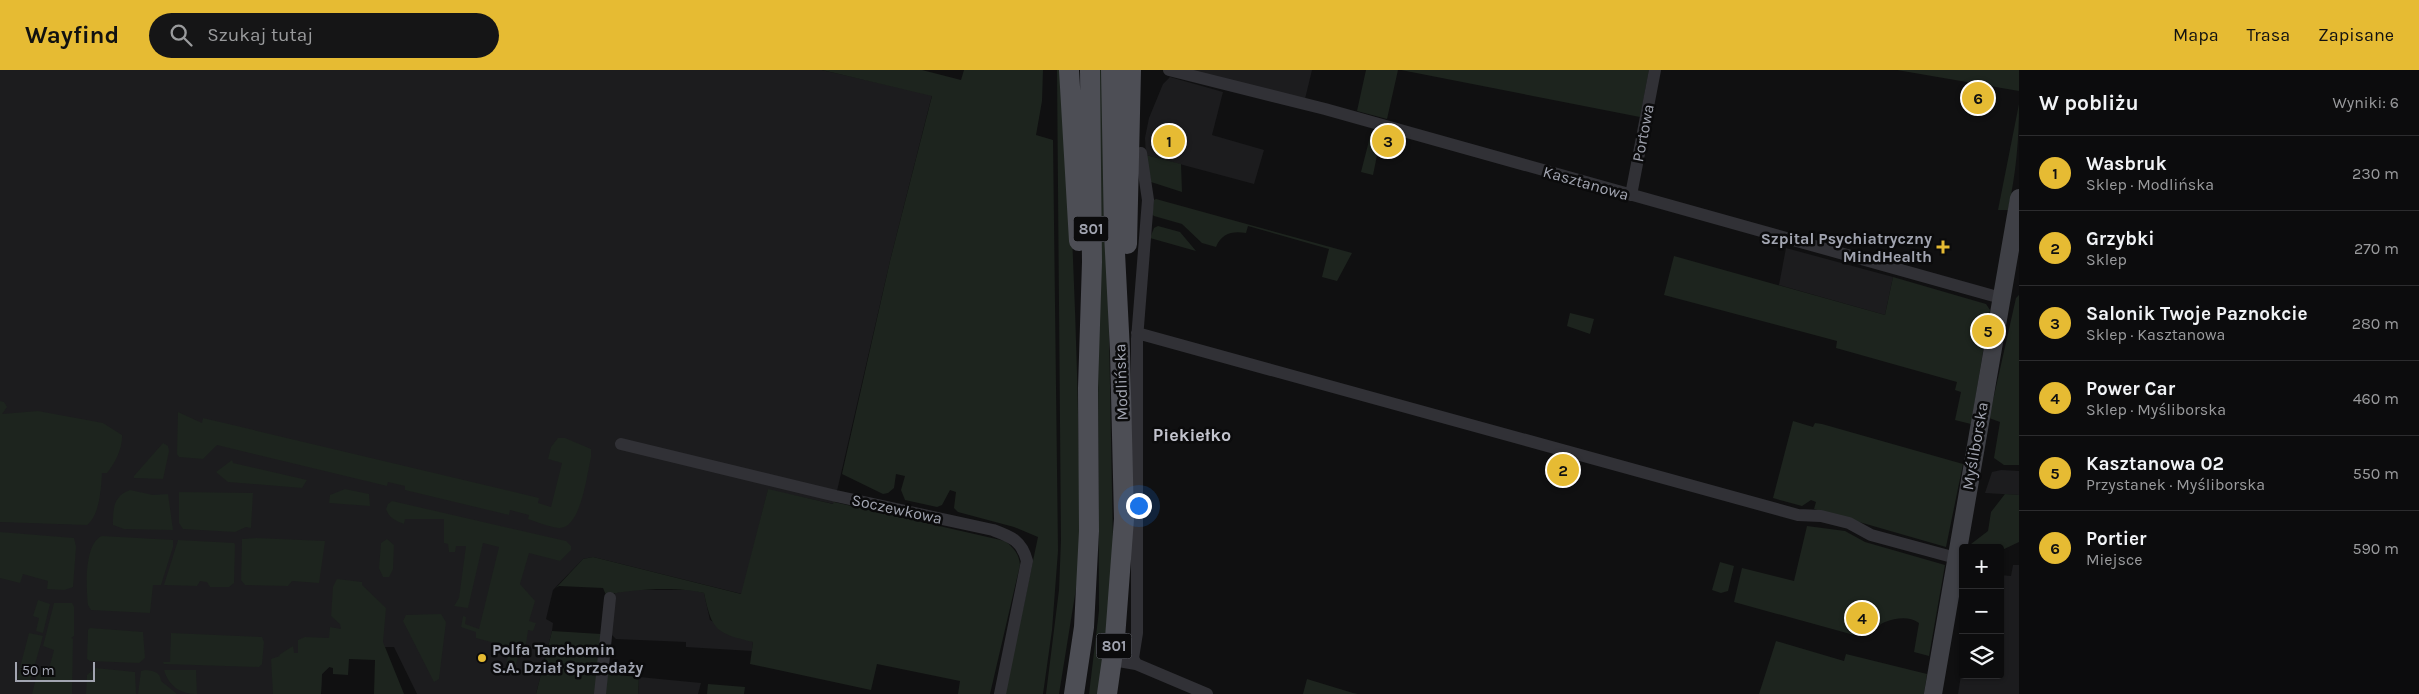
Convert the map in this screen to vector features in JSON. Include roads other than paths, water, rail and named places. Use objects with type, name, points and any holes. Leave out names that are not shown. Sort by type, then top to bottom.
[{"type":"main road","points":[[1069,70],[1088,388]]},
{"type":"main road","name":"Modlińska","points":[[1074,694],[1088,578],[1088,388],[1092,262],[1090,70]]},
{"type":"main road","name":"Modlińska","points":[[1107,694],[1113,660],[1124,519],[1120,351],[1114,233],[1111,70]]},
{"type":"main road","points":[[1120,351],[1127,262],[1132,70]]},
{"type":"street","name":"Kasztanowa","points":[[1170,70],[1309,105],[2001,298]]},
{"type":"street","name":"Portowa","points":[[1631,195],[1655,70]]},
{"type":"street","name":"Modlińska","points":[[1136,664],[1133,658],[1137,634],[1137,333],[1148,200],[1141,153]]},
{"type":"street","name":"Myśliborska","points":[[1933,694],[2019,198]]},
{"type":"street","points":[[1137,333],[1798,515],[1821,516],[1849,523],[1871,535],[1956,558]]},
{"type":"street","name":"Soczewkowa","points":[[621,444],[836,496],[993,530],[1011,536],[1024,549],[1027,561],[1000,694]]},
{"type":"street","points":[[600,694],[610,598]]},
{"type":"street","points":[[1113,660],[1136,664],[1207,694]]},
{"type":"place","name":"Portier","points":[[1978,98]]},
{"type":"place","name":"Wasbruk","points":[[1169,141]]},
{"type":"place","name":"Salonik Twoje Paznokcie","points":[[1388,141]]},
{"type":"place","name":"Szpital Psychiatryczny MindHealth","points":[[1943,247]]},
{"type":"place","name":"Kasztanowa 02","points":[[1988,331]]},
{"type":"place","name":"Grzybki","points":[[1563,470]]},
{"type":"place","name":"Power Car","points":[[1862,618]]},
{"type":"place","name":"Polfa Tarchomin S.A. Dział Sprzedaży","points":[[482,658]]},
{"type":"district","name":"Piekiełko","points":[[1192,435]]}]
